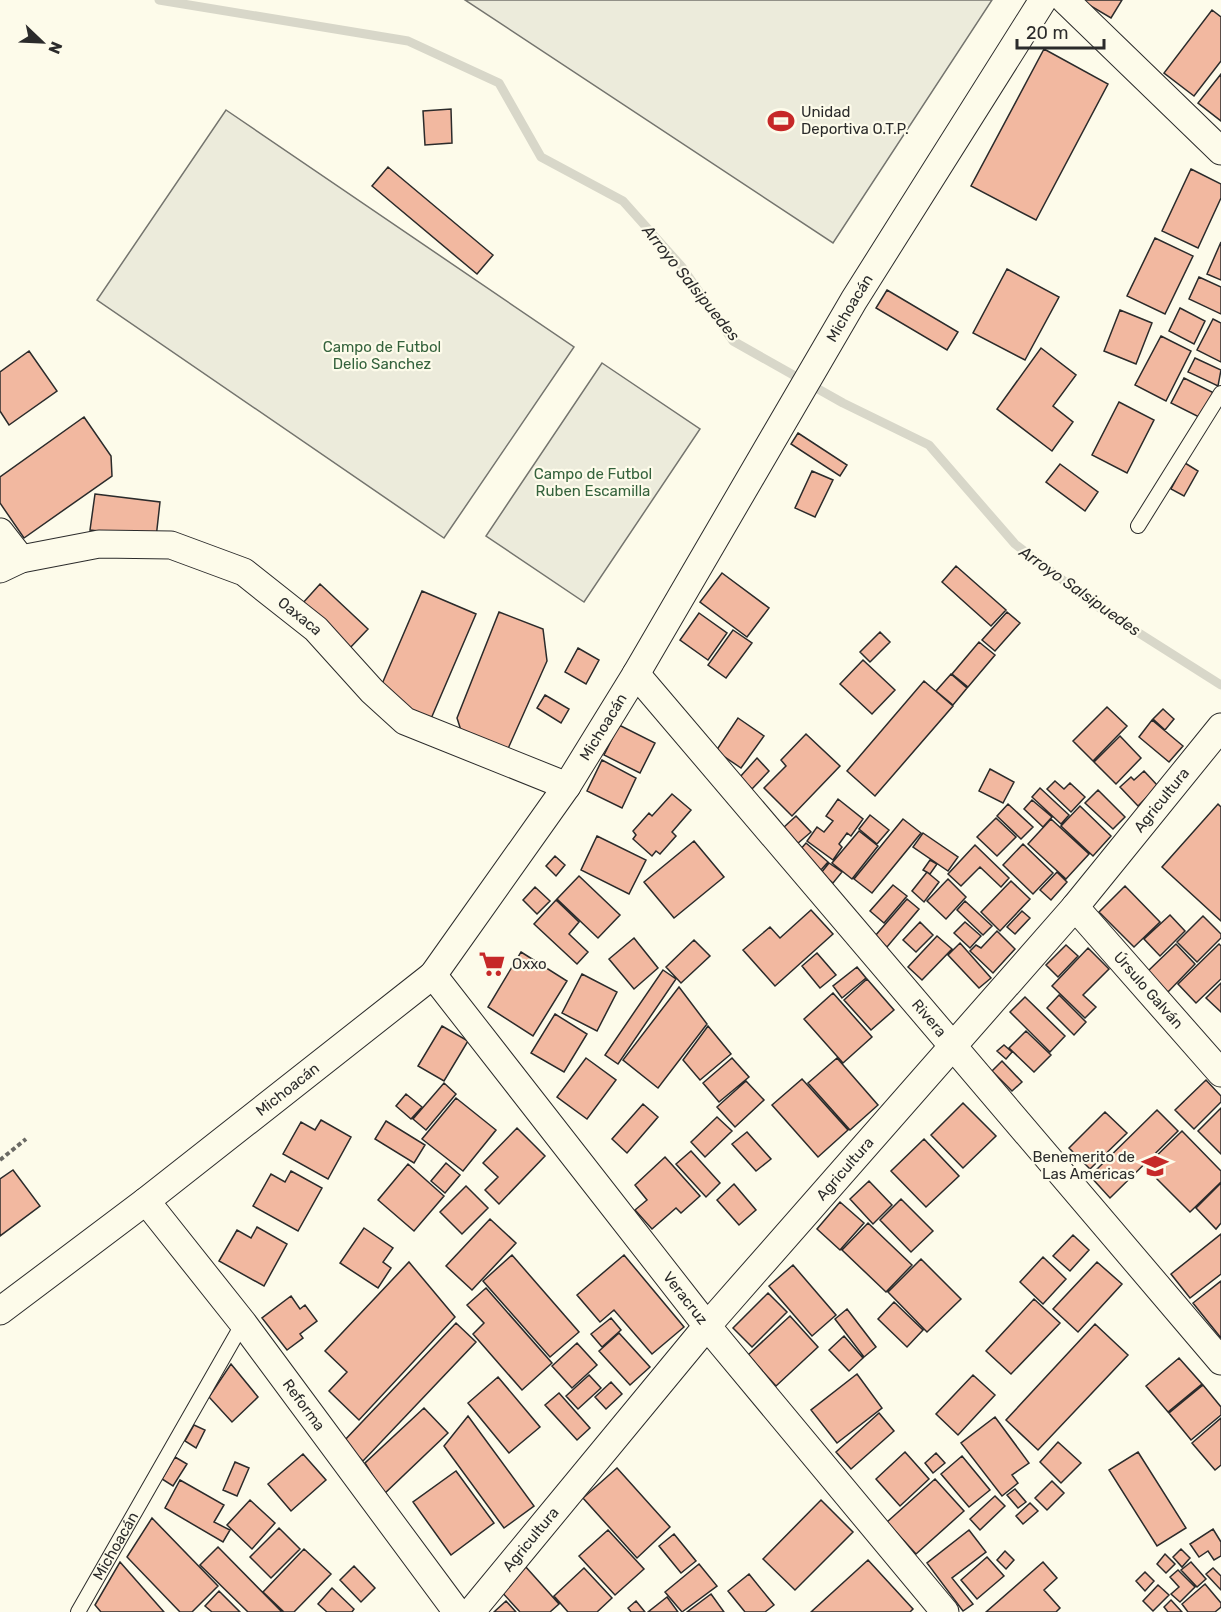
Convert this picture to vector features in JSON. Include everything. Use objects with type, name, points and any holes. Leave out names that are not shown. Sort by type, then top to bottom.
[{"type":"street","name":"Michoacán","points":[[0,1311],[146,1201],[434,975],[567,786],[636,674],[854,300],[1043,0]]},
{"type":"street","points":[[1065,0],[1221,151]]},
{"type":"street","points":[[0,532],[11,564]]},
{"type":"street","name":"Oaxaca","points":[[11,564],[99,544],[171,545],[244,572],[316,628],[372,691],[405,721],[567,786]]},
{"type":"street","name":"Rivera","points":[[636,674],[952,1048],[1221,1361]]},
{"type":"street","name":"Agricultura","points":[[471,1612],[708,1326],[1075,908],[1221,727]]},
{"type":"street","name":"Úrsulo Galván","points":[[1075,908],[1221,1072]]},
{"type":"street","name":"Veracruz","points":[[434,975],[708,1326],[945,1612]]},
{"type":"street","name":"Reforma","points":[[146,1201],[243,1323],[457,1612]]},
{"type":"lane","points":[[1138,526],[1221,393]]},
{"type":"lane","name":"Michoacán","points":[[78,1612],[243,1323]]},
{"type":"path","points":[[0,1160],[26,1139]]},
{"type":"green space","name":"Unidad Deportiva O.T.P.","points":[[465,0],[992,0],[833,243]]},
{"type":"green space","name":"Campo de Futbol Delio Sanchez","points":[[226,110],[574,347],[444,538],[97,300]]},
{"type":"green space","name":"Campo de Futbol Ruben Escamilla","points":[[602,363],[700,429],[584,602],[486,536]]},
{"type":"building","points":[[1085,0],[1122,0],[1111,18],[1084,2]]},
{"type":"building","points":[[1212,10],[1221,17],[1221,61],[1194,96],[1164,73]]},
{"type":"building","points":[[1044,49],[1108,84],[1036,220],[971,186]]},
{"type":"building","points":[[1221,74],[1221,121],[1198,103]]},
{"type":"building","points":[[451,109],[452,143],[425,145],[423,111]]},
{"type":"building","points":[[388,167],[493,255],[477,274],[372,186]]},
{"type":"building","points":[[1191,169],[1221,184],[1221,198],[1198,248],[1162,231]]},
{"type":"building","points":[[1155,238],[1193,256],[1165,314],[1127,296]]},
{"type":"building","points":[[1221,242],[1221,280],[1207,274]]},
{"type":"building","points":[[1007,269],[1059,297],[1025,360],[973,333]]},
{"type":"building","points":[[1199,277],[1221,287],[1221,314],[1189,299]]},
{"type":"building","points":[[887,290],[958,332],[947,350],[876,308]]},
{"type":"building","points":[[1180,308],[1205,321],[1194,344],[1169,331]]},
{"type":"building","points":[[1120,310],[1152,323],[1136,364],[1104,351]]},
{"type":"building","points":[[1213,319],[1221,323],[1221,362],[1197,350]]},
{"type":"building","points":[[1161,336],[1191,351],[1166,401],[1135,385]]},
{"type":"building","points":[[1041,348],[1076,375],[1053,406],[1073,422],[1052,451],[997,409]]},
{"type":"building","points":[[29,351],[57,391],[9,425],[0,411],[0,372]]},
{"type":"building","points":[[1195,358],[1221,370],[1218,386],[1188,372]]},
{"type":"building","points":[[1184,378],[1216,394],[1203,419],[1171,403]]},
{"type":"building","points":[[1119,402],[1154,420],[1127,473],[1092,455]]},
{"type":"building","points":[[84,417],[111,456],[112,476],[24,538],[0,503],[0,477]]},
{"type":"building","points":[[798,433],[847,465],[840,476],[791,444]]},
{"type":"building","points":[[1185,463],[1198,471],[1184,496],[1171,489]]},
{"type":"building","points":[[1060,464],[1098,492],[1085,511],[1046,482]]},
{"type":"building","points":[[812,471],[833,480],[815,517],[795,508]]},
{"type":"building","points":[[95,494],[160,502],[156,538],[90,530]]},
{"type":"building","points":[[956,566],[1006,610],[991,626],[942,582]]},
{"type":"building","points":[[722,573],[769,608],[747,637],[700,602]]},
{"type":"building","points":[[320,584],[368,629],[349,649],[302,604]]},
{"type":"building","points":[[422,591],[476,614],[427,728],[382,684]]},
{"type":"building","points":[[499,612],[543,629],[547,661],[503,760],[465,743],[457,718]]},
{"type":"building","points":[[1007,612],[1020,623],[995,651],[982,640]]},
{"type":"building","points":[[699,613],[727,633],[708,660],[680,640]]},
{"type":"building","points":[[733,630],[752,643],[726,678],[708,665]]},
{"type":"building","points":[[880,632],[890,642],[870,662],[860,652]]},
{"type":"building","points":[[979,642],[995,655],[968,687],[952,674]]},
{"type":"building","points":[[578,648],[599,660],[586,684],[565,672]]},
{"type":"building","points":[[863,660],[895,690],[872,714],[840,684]]},
{"type":"building","points":[[951,674],[967,688],[953,705],[936,691]]},
{"type":"building","points":[[924,681],[953,706],[875,796],[847,771]]},
{"type":"building","points":[[545,695],[569,709],[561,723],[537,708]]},
{"type":"building","points":[[1107,707],[1127,726],[1093,761],[1073,741]]},
{"type":"building","points":[[1163,709],[1174,719],[1165,730],[1153,719]]},
{"type":"building","points":[[738,718],[764,736],[741,768],[716,751]]},
{"type":"building","points":[[1152,720],[1183,746],[1169,762],[1139,737]]},
{"type":"building","points":[[619,725],[655,743],[640,773],[604,755]]},
{"type":"building","points":[[806,734],[840,766],[792,816],[764,788],[786,766],[781,760]]},
{"type":"building","points":[[1120,736],[1141,758],[1116,784],[1094,762]]},
{"type":"building","points":[[757,758],[769,771],[752,789],[740,777]]},
{"type":"building","points":[[602,760],[636,778],[622,808],[587,791]]},
{"type":"building","points":[[990,769],[1014,782],[1003,803],[979,791]]},
{"type":"building","points":[[1144,771],[1158,786],[1138,806],[1120,787],[1131,777],[1134,780]]},
{"type":"building","points":[[1055,781],[1064,789],[1070,783],[1085,797],[1071,812],[1047,789]]},
{"type":"building","points":[[1040,788],[1069,815],[1061,824],[1032,797]]},
{"type":"building","points":[[1098,790],[1125,817],[1113,829],[1085,803]]},
{"type":"building","points":[[672,794],[691,810],[672,832],[676,836],[660,854],[656,851],[652,856],[633,839],[636,835],[633,831],[649,813],[652,816]]},
{"type":"building","points":[[838,799],[863,819],[851,836],[847,833],[839,844],[842,847],[833,860],[807,841],[817,827],[824,832],[833,821],[826,816]]},
{"type":"building","points":[[1032,800],[1052,817],[1043,827],[1024,809]]},
{"type":"building","points":[[1008,804],[1033,827],[1021,839],[997,816]]},
{"type":"building","points":[[1218,804],[1221,807],[1221,921],[1162,867]]},
{"type":"building","points":[[1080,806],[1111,836],[1093,856],[1061,826]]},
{"type":"building","points":[[870,815],[889,830],[877,844],[859,829]]},
{"type":"building","points":[[796,816],[811,832],[797,844],[783,828]]},
{"type":"building","points":[[996,818],[1016,837],[997,856],[977,837]]},
{"type":"building","points":[[903,819],[921,833],[872,893],[854,879]]},
{"type":"building","points":[[1051,819],[1089,854],[1066,879],[1028,844]]},
{"type":"building","points":[[859,831],[878,846],[852,879],[832,863]]},
{"type":"building","points":[[923,833],[958,857],[948,871],[913,847]]},
{"type":"building","points":[[597,836],[646,860],[629,894],[581,870]]},
{"type":"building","points":[[694,841],[724,877],[674,918],[644,882]]},
{"type":"building","points":[[806,843],[828,862],[821,870],[799,851]]},
{"type":"building","points":[[1023,844],[1053,873],[1033,894],[1003,865]]},
{"type":"building","points":[[975,845],[1009,878],[1001,887],[980,867],[961,886],[948,874]]},
{"type":"building","points":[[555,856],[565,865],[556,876],[546,866]]},
{"type":"building","points":[[930,860],[937,864],[930,874],[923,870]]},
{"type":"building","points":[[829,863],[842,872],[833,883],[821,873]]},
{"type":"building","points":[[927,872],[939,882],[924,902],[912,891]]},
{"type":"building","points":[[1057,872],[1067,882],[1051,900],[1040,890]]},
{"type":"building","points":[[579,876],[620,915],[598,938],[557,899]]},
{"type":"building","points":[[948,879],[966,897],[946,919],[927,901]]},
{"type":"building","points":[[1011,881],[1030,899],[1000,931],[981,912]]},
{"type":"building","points":[[893,885],[907,896],[884,923],[870,911]]},
{"type":"building","points":[[1125,886],[1160,922],[1134,947],[1099,912]]},
{"type":"building","points":[[535,887],[550,901],[537,914],[523,900]]},
{"type":"building","points":[[907,899],[919,909],[887,947],[875,936]]},
{"type":"building","points":[[556,900],[579,922],[569,934],[588,952],[577,964],[534,924]]},
{"type":"building","points":[[965,901],[992,926],[983,935],[957,910]]},
{"type":"building","points":[[811,910],[833,934],[775,986],[743,950],[770,927],[780,938]]},
{"type":"building","points":[[1022,911],[1030,918],[1015,934],[1007,927]]},
{"type":"building","points":[[1170,915],[1185,931],[1160,956],[1144,939]]},
{"type":"building","points":[[1203,916],[1221,934],[1221,938],[1197,962],[1177,942]]},
{"type":"building","points":[[920,922],[933,935],[916,952],[903,940]]},
{"type":"building","points":[[965,922],[981,936],[970,948],[954,933]]},
{"type":"building","points":[[997,931],[1015,949],[993,973],[970,951],[976,945],[981,948]]},
{"type":"building","points":[[937,936],[952,949],[922,980],[908,967]]},
{"type":"building","points":[[634,938],[658,968],[634,989],[609,959]]},
{"type":"building","points":[[694,940],[710,956],[681,983],[666,967]]},
{"type":"building","points":[[960,943],[991,978],[979,988],[948,955]]},
{"type":"building","points":[[1176,944],[1195,964],[1167,993],[1147,972]]},
{"type":"building","points":[[1219,944],[1221,946],[1221,979],[1196,1003],[1178,984]]},
{"type":"building","points":[[1066,945],[1078,956],[1058,977],[1046,965]]},
{"type":"building","points":[[1088,948],[1109,969],[1083,995],[1096,1007],[1085,1018],[1052,986]]},
{"type":"building","points":[[521,952],[567,981],[533,1036],[488,1007]]},
{"type":"building","points":[[817,953],[836,975],[820,988],[802,966]]},
{"type":"building","points":[[857,967],[866,978],[842,998],[833,986]]},
{"type":"building","points":[[663,970],[676,979],[618,1064],[605,1055]]},
{"type":"building","points":[[582,974],[617,992],[597,1031],[562,1013]]},
{"type":"building","points":[[867,979],[894,1010],[871,1030],[844,1000]]},
{"type":"building","points":[[1221,983],[1221,1012],[1206,998]]},
{"type":"building","points":[[679,987],[707,1024],[658,1088],[623,1060]]},
{"type":"building","points":[[833,993],[872,1037],[843,1063],[804,1019]]},
{"type":"building","points":[[1059,995],[1086,1022],[1074,1035],[1047,1008]]},
{"type":"building","points":[[1025,997],[1065,1036],[1050,1052],[1010,1012]]},
{"type":"building","points":[[555,1014],[587,1034],[564,1072],[531,1053]]},
{"type":"building","points":[[442,1026],[468,1041],[444,1081],[418,1066]]},
{"type":"building","points":[[708,1026],[731,1054],[700,1080],[683,1060]]},
{"type":"building","points":[[1026,1031],[1051,1055],[1034,1072],[1009,1048]]},
{"type":"building","points":[[1004,1045],[1012,1052],[1006,1059],[997,1051]]},
{"type":"building","points":[[586,1058],[616,1080],[587,1119],[557,1097]]},
{"type":"building","points":[[732,1058],[749,1077],[719,1102],[703,1083]]},
{"type":"building","points":[[837,1058],[878,1105],[850,1130],[808,1083]]},
{"type":"building","points":[[1002,1061],[1022,1082],[1012,1091],[992,1071]]},
{"type":"building","points":[[802,1079],[848,1130],[818,1157],[772,1105]]},
{"type":"building","points":[[1206,1080],[1221,1096],[1221,1102],[1194,1129],[1175,1110]]},
{"type":"building","points":[[746,1081],[764,1100],[735,1127],[717,1107]]},
{"type":"building","points":[[444,1083],[456,1094],[426,1130],[413,1119]]},
{"type":"building","points":[[406,1094],[422,1107],[411,1119],[396,1106]]},
{"type":"building","points":[[456,1098],[496,1130],[463,1171],[422,1139]]},
{"type":"building","points":[[963,1103],[996,1136],[963,1168],[931,1135]]},
{"type":"building","points":[[643,1104],[658,1117],[627,1153],[612,1139]]},
{"type":"building","points":[[1221,1108],[1221,1154],[1198,1131]]},
{"type":"building","points":[[1157,1110],[1178,1131],[1110,1198],[1090,1176]]},
{"type":"building","points":[[1105,1112],[1127,1133],[1090,1169],[1069,1148]]},
{"type":"building","points":[[717,1117],[732,1131],[705,1157],[691,1142]]},
{"type":"building","points":[[321,1120],[351,1137],[328,1179],[283,1154],[301,1122],[315,1130]]},
{"type":"building","points":[[386,1121],[425,1145],[414,1163],[375,1139]]},
{"type":"building","points":[[517,1128],[545,1156],[499,1204],[485,1190],[498,1177],[483,1163]]},
{"type":"building","points":[[1182,1131],[1221,1171],[1221,1182],[1190,1212],[1145,1167]]},
{"type":"building","points":[[747,1132],[771,1159],[756,1171],[732,1144]]},
{"type":"building","points":[[924,1139],[959,1176],[926,1207],[891,1171]]},
{"type":"building","points":[[691,1151],[720,1183],[706,1197],[676,1164]]},
{"type":"building","points":[[665,1157],[700,1196],[681,1213],[676,1208],[652,1229],[635,1210],[647,1200],[635,1185]]},
{"type":"building","points":[[446,1163],[460,1175],[445,1193],[431,1181]]},
{"type":"building","points":[[408,1164],[444,1196],[414,1231],[378,1200]]},
{"type":"building","points":[[13,1170],[40,1206],[0,1236],[0,1179]]},
{"type":"building","points":[[291,1171],[322,1188],[298,1231],[253,1206],[271,1174],[285,1182]]},
{"type":"building","points":[[869,1181],[892,1205],[873,1224],[850,1199]]},
{"type":"building","points":[[1221,1183],[1221,1223],[1216,1229],[1196,1208]]},
{"type":"building","points":[[734,1184],[756,1210],[739,1225],[717,1200]]},
{"type":"building","points":[[466,1186],[488,1208],[462,1234],[440,1212]]},
{"type":"building","points":[[901,1199],[933,1231],[911,1252],[880,1220]]},
{"type":"building","points":[[840,1202],[864,1223],[840,1250],[817,1229]]},
{"type":"building","points":[[490,1219],[516,1243],[472,1290],[446,1266]]},
{"type":"building","points":[[868,1223],[912,1265],[886,1292],[842,1250]]},
{"type":"building","points":[[257,1227],[287,1244],[264,1286],[219,1261],[237,1230],[251,1238]]},
{"type":"building","points":[[364,1228],[393,1248],[383,1262],[391,1268],[378,1288],[340,1263]]},
{"type":"building","points":[[1221,1234],[1221,1274],[1190,1298],[1171,1274]]},
{"type":"building","points":[[1073,1235],[1089,1250],[1070,1271],[1053,1256]]},
{"type":"building","points":[[512,1255],[579,1332],[550,1357],[483,1281]]},
{"type":"building","points":[[624,1255],[684,1327],[652,1354],[614,1310],[600,1322],[577,1295]]},
{"type":"building","points":[[1043,1257],[1066,1279],[1043,1304],[1020,1282]]},
{"type":"building","points":[[921,1259],[961,1299],[927,1332],[888,1292]]},
{"type":"building","points":[[409,1262],[455,1317],[359,1420],[329,1391],[347,1372],[325,1351]]},
{"type":"building","points":[[1097,1262],[1122,1284],[1078,1332],[1053,1309]]},
{"type":"building","points":[[793,1265],[836,1315],[812,1336],[769,1286]]},
{"type":"building","points":[[1221,1281],[1221,1338],[1193,1303]]},
{"type":"building","points":[[486,1288],[552,1363],[522,1390],[473,1334],[484,1323],[467,1305]]},
{"type":"building","points":[[768,1293],[787,1312],[752,1347],[733,1328]]},
{"type":"building","points":[[291,1296],[300,1309],[305,1305],[317,1321],[300,1334],[303,1338],[287,1350],[262,1318]]},
{"type":"building","points":[[1034,1299],[1060,1323],[1011,1374],[986,1351]]},
{"type":"building","points":[[894,1302],[923,1330],[907,1347],[878,1319]]},
{"type":"building","points":[[847,1309],[876,1347],[864,1357],[835,1319]]},
{"type":"building","points":[[790,1316],[818,1347],[776,1386],[748,1355]]},
{"type":"building","points":[[611,1318],[621,1330],[602,1347],[591,1334]]},
{"type":"building","points":[[456,1323],[476,1342],[363,1461],[343,1442]]},
{"type":"building","points":[[1095,1324],[1128,1355],[1038,1450],[1006,1420]]},
{"type":"building","points":[[619,1333],[650,1367],[630,1385],[599,1351]]},
{"type":"building","points":[[844,1336],[863,1358],[849,1371],[829,1350]]},
{"type":"building","points":[[577,1343],[597,1365],[572,1388],[552,1366]]},
{"type":"building","points":[[1179,1358],[1202,1384],[1168,1412],[1146,1386]]},
{"type":"building","points":[[231,1364],[258,1397],[232,1422],[209,1397]]},
{"type":"building","points":[[857,1374],[882,1408],[837,1443],[811,1410]]},
{"type":"building","points":[[589,1375],[601,1388],[578,1409],[566,1396]]},
{"type":"building","points":[[973,1375],[995,1395],[958,1435],[936,1414]]},
{"type":"building","points":[[498,1377],[540,1427],[509,1453],[468,1403]]},
{"type":"building","points":[[611,1382],[622,1394],[606,1409],[595,1397]]},
{"type":"building","points":[[1203,1385],[1221,1407],[1221,1415],[1191,1440],[1169,1413]]},
{"type":"building","points":[[559,1393],[590,1428],[577,1440],[545,1405]]},
{"type":"building","points":[[424,1408],[448,1433],[384,1494],[365,1463]]},
{"type":"building","points":[[879,1413],[894,1431],[851,1469],[836,1452]]},
{"type":"building","points":[[468,1416],[534,1506],[504,1528],[444,1446]]},
{"type":"building","points":[[995,1417],[1029,1463],[1012,1475],[1018,1483],[1002,1496],[961,1443]]},
{"type":"building","points":[[1221,1418],[1221,1465],[1215,1470],[1192,1443]]},
{"type":"building","points":[[194,1425],[205,1430],[196,1448],[185,1441]]},
{"type":"building","points":[[1058,1442],[1081,1463],[1061,1483],[1040,1462]]},
{"type":"building","points":[[905,1452],[929,1479],[900,1506],[876,1479]]},
{"type":"building","points":[[1138,1452],[1186,1528],[1157,1546],[1109,1470]]},
{"type":"building","points":[[936,1453],[945,1463],[933,1473],[925,1463]]},
{"type":"building","points":[[303,1454],[326,1480],[291,1511],[268,1484]]},
{"type":"building","points":[[962,1456],[990,1490],[969,1507],[941,1474]]},
{"type":"building","points":[[175,1457],[187,1464],[173,1486],[162,1479]]},
{"type":"building","points":[[235,1462],[249,1468],[237,1496],[223,1490]]},
{"type":"building","points":[[617,1468],[670,1527],[637,1558],[583,1498]]},
{"type":"building","points":[[456,1471],[494,1523],[451,1555],[413,1502]]},
{"type":"building","points":[[935,1479],[964,1511],[916,1554],[887,1522]]},
{"type":"building","points":[[180,1480],[224,1505],[214,1522],[230,1530],[223,1542],[165,1508]]},
{"type":"building","points":[[1052,1481],[1064,1493],[1047,1510],[1035,1498]]},
{"type":"building","points":[[1015,1489],[1026,1502],[1018,1508],[1007,1495]]},
{"type":"building","points":[[995,1496],[1005,1506],[980,1530],[970,1519]]},
{"type":"building","points":[[250,1500],[275,1523],[252,1549],[227,1525]]},
{"type":"building","points":[[821,1500],[853,1532],[795,1590],[763,1559]]},
{"type":"building","points":[[1030,1503],[1038,1511],[1023,1524],[1016,1516]]},
{"type":"building","points":[[152,1518],[218,1586],[192,1612],[180,1612],[127,1557]]},
{"type":"building","points":[[279,1528],[300,1549],[271,1578],[250,1557]]},
{"type":"building","points":[[1213,1529],[1221,1542],[1221,1556],[1214,1560],[1208,1551],[1199,1557],[1190,1544]]},
{"type":"building","points":[[608,1530],[644,1569],[615,1595],[579,1556]]},
{"type":"building","points":[[969,1530],[986,1552],[952,1578],[973,1604],[963,1611],[927,1563]]},
{"type":"building","points":[[674,1534],[696,1561],[681,1573],[659,1546]]},
{"type":"building","points":[[218,1547],[282,1612],[248,1612],[200,1565]]},
{"type":"building","points":[[304,1549],[331,1574],[294,1612],[284,1612],[263,1592]]},
{"type":"building","points":[[1181,1549],[1190,1558],[1182,1567],[1173,1557]]},
{"type":"building","points":[[1005,1551],[1014,1560],[1006,1569],[997,1560]]},
{"type":"building","points":[[1165,1554],[1175,1564],[1166,1573],[1157,1564]]},
{"type":"building","points":[[987,1557],[1004,1576],[977,1599],[961,1580]]},
{"type":"building","points":[[868,1560],[913,1609],[910,1612],[811,1612]]},
{"type":"building","points":[[120,1562],[164,1612],[101,1612],[95,1605]]},
{"type":"building","points":[[1043,1562],[1057,1578],[1044,1590],[1060,1608],[1056,1612],[986,1612]]},
{"type":"building","points":[[1191,1562],[1206,1579],[1197,1587],[1181,1570]]},
{"type":"building","points":[[699,1564],[717,1586],[682,1612],[665,1592]]},
{"type":"building","points":[[354,1566],[375,1588],[361,1602],[340,1580]]},
{"type":"building","points":[[525,1566],[559,1604],[550,1612],[520,1612],[500,1590]]},
{"type":"building","points":[[584,1568],[612,1598],[597,1612],[568,1612],[554,1596]]},
{"type":"building","points":[[1213,1568],[1221,1576],[1221,1590],[1206,1574]]},
{"type":"building","points":[[1178,1570],[1195,1587],[1180,1602],[1171,1594],[1179,1587],[1170,1577]]},
{"type":"building","points":[[1145,1572],[1154,1581],[1145,1591],[1136,1581]]},
{"type":"building","points":[[749,1574],[774,1605],[765,1612],[745,1612],[728,1591]]},
{"type":"building","points":[[1205,1584],[1221,1603],[1221,1607],[1215,1612],[1188,1612],[1182,1604]]},
{"type":"building","points":[[1158,1585],[1169,1595],[1153,1611],[1143,1601]]},
{"type":"building","points":[[332,1588],[354,1609],[352,1612],[327,1612],[318,1604]]},
{"type":"building","points":[[219,1591],[240,1612],[212,1612],[205,1606]]},
{"type":"building","points":[[711,1594],[724,1612],[687,1612]]},
{"type":"building","points":[[667,1597],[678,1612],[648,1612]]},
{"type":"building","points":[[1171,1600],[1182,1612],[1168,1612],[1164,1607]]},
{"type":"building","points":[[506,1601],[516,1612],[494,1612]]},
{"type":"building","points":[[636,1601],[645,1612],[631,1612],[628,1608]]},
{"type":"waterway","name":"Arroyo Salsipuedes","points":[[159,0],[408,41],[499,83],[541,157],[623,201],[682,267],[733,341],[843,403],[929,445],[1015,544],[1101,609],[1221,685]]},
{"type":"place","name":"Unidad Deportiva O.T.P.","points":[[781,121]]},
{"type":"place","name":"Oxxo","points":[[492,964]]},
{"type":"place","name":"Benemerito de Las Americas","points":[[1155,1166]]}]
